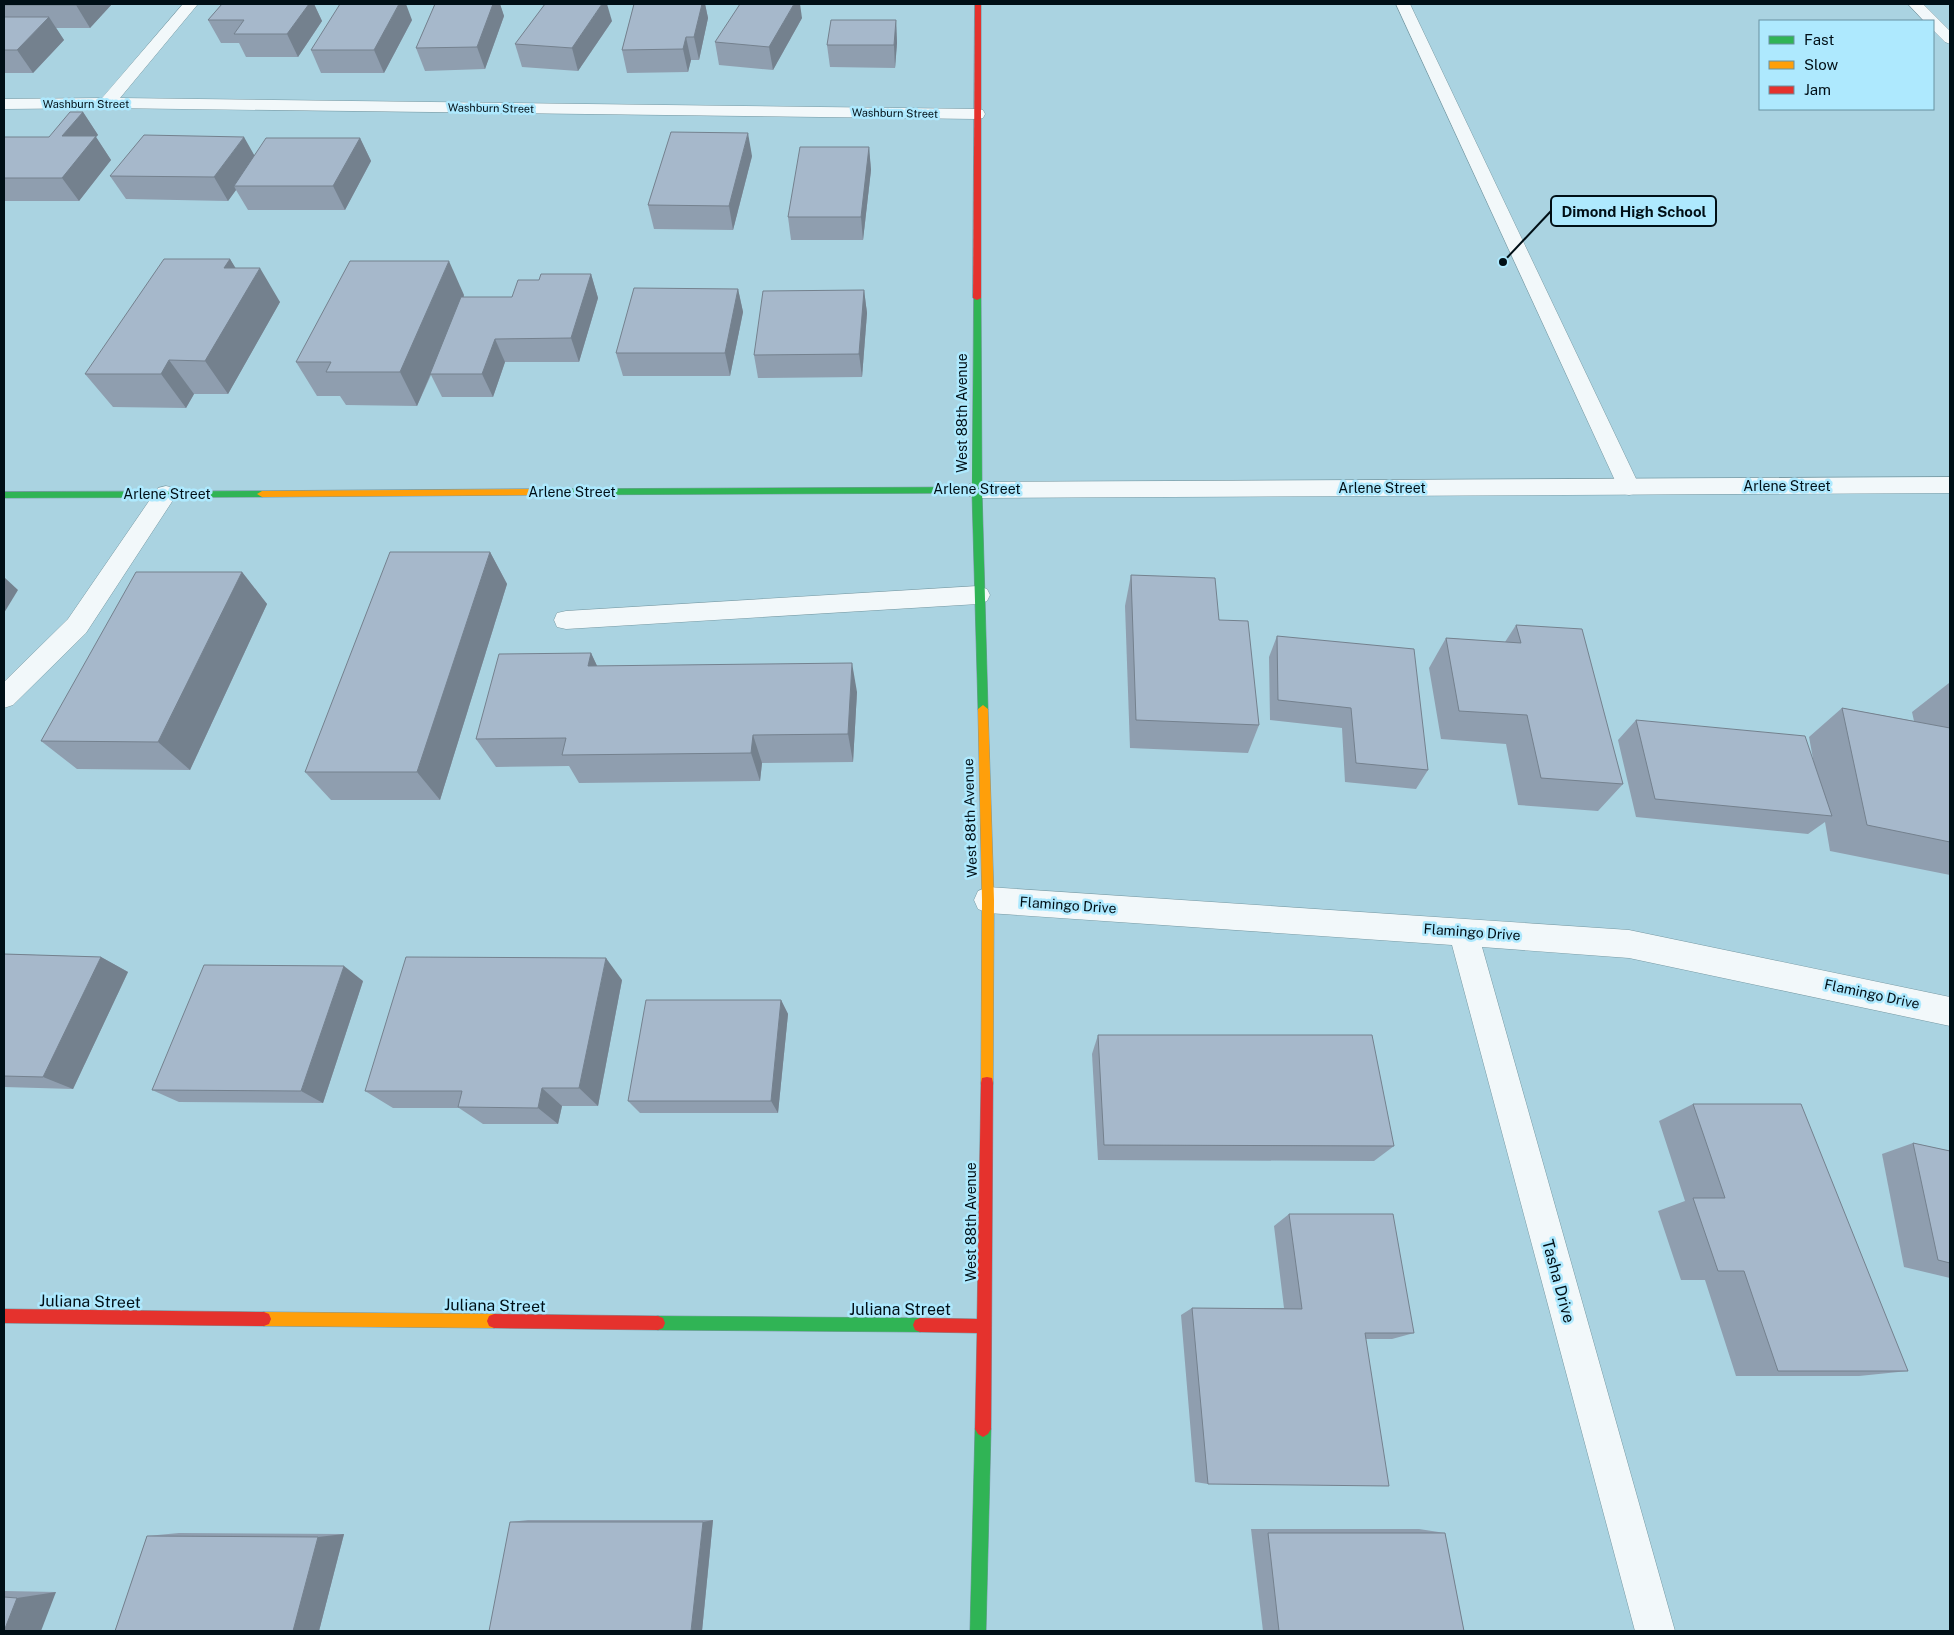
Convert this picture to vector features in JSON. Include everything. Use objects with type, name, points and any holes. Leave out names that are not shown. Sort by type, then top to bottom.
[{"type":"street","points":[[107,103],[191,4]]},
{"type":"street","name":"West 88th Avenue","points":[[978,4],[978,595],[988,900],[986,1326],[978,1631]]},
{"type":"street","points":[[1403,4],[1629,487]]},
{"type":"street","points":[[1915,4],[1932,20]]},
{"type":"street","points":[[1934,22],[1950,39]]},
{"type":"street","name":"Washburn Street","points":[[4,104],[107,103],[977,114]]},
{"type":"street","name":"Arlene Street","points":[[4,495],[1950,485]]},
{"type":"street","points":[[4,698],[77,626],[166,494]]},
{"type":"street","points":[[566,620],[978,595]]},
{"type":"street","name":"Flamingo Drive","points":[[988,900],[1463,931],[1629,944],[1950,1011]]},
{"type":"street","name":"Tasha Drive","points":[[1463,931],[1655,1631]]},
{"type":"street","name":"Juliana Street","points":[[4,1316],[986,1326]]},
{"type":"building","points":[[4,4],[78,4],[4,5]]},
{"type":"building","points":[[222,4],[309,4],[287,34],[234,34],[244,20],[208,20]]},
{"type":"building","points":[[340,4],[399,4],[374,50],[311,50]]},
{"type":"building","points":[[435,4],[493,4],[477,47],[416,48]]},
{"type":"building","points":[[545,4],[602,4],[572,48],[515,44]]},
{"type":"building","points":[[634,4],[702,4],[694,37],[686,37],[683,49],[622,50]]},
{"type":"building","points":[[740,4],[794,4],[769,47],[715,42]]},
{"type":"building","points":[[4,17],[49,17],[17,50],[4,50]]},
{"type":"building","points":[[831,20],[896,20],[894,45],[827,45]]},
{"type":"building","points":[[70,112],[83,112],[62,136],[96,136],[62,178],[4,178],[4,137],[49,137]]},
{"type":"building","points":[[671,132],[748,133],[729,206],[648,205]]},
{"type":"building","points":[[144,135],[244,137],[214,177],[110,176]]},
{"type":"building","points":[[266,138],[360,138],[333,186],[234,186]]},
{"type":"building","points":[[800,147],[869,147],[861,217],[788,217]]},
{"type":"building","points":[[164,259],[230,259],[224,268],[260,268],[205,361],[169,360],[161,374],[85,374]]},
{"type":"building","points":[[350,261],[449,261],[400,372],[326,372],[331,362],[296,362]]},
{"type":"building","points":[[541,274],[591,274],[571,338],[495,339],[482,374],[430,374],[461,297],[512,297],[518,280],[539,280]]},
{"type":"building","points":[[634,288],[738,289],[725,353],[616,353]]},
{"type":"building","points":[[864,290],[859,354],[754,355],[763,291]]},
{"type":"building","points":[[390,552],[490,552],[417,772],[305,772]]},
{"type":"building","points":[[136,572],[242,572],[158,742],[41,741]]},
{"type":"building","points":[[1131,575],[1215,578],[1219,620],[1248,621],[1259,725],[1136,720]]},
{"type":"building","points":[[1516,625],[1582,629],[1623,784],[1541,778],[1527,715],[1459,711],[1446,638],[1521,643]]},
{"type":"building","points":[[1277,636],[1414,649],[1428,770],[1356,763],[1351,708],[1278,700]]},
{"type":"building","points":[[591,653],[588,666],[852,663],[848,734],[753,735],[751,753],[562,755],[566,738],[476,739],[499,654]]},
{"type":"building","points":[[1842,708],[1950,728],[1950,842],[1867,825]]},
{"type":"building","points":[[1636,720],[1805,736],[1832,816],[1655,799]]},
{"type":"building","points":[[4,954],[101,957],[43,1077],[4,1076]]},
{"type":"building","points":[[406,957],[606,958],[579,1088],[542,1088],[538,1108],[458,1107],[462,1091],[365,1091]]},
{"type":"building","points":[[204,965],[344,966],[301,1091],[152,1090]]},
{"type":"building","points":[[646,1000],[781,1000],[771,1101],[628,1101]]},
{"type":"building","points":[[1098,1035],[1372,1035],[1394,1146],[1104,1145]]},
{"type":"building","points":[[1693,1104],[1801,1104],[1908,1371],[1778,1371],[1744,1271],[1718,1271],[1693,1198],[1725,1198]]},
{"type":"building","points":[[1913,1143],[1950,1151],[1950,1263],[1938,1260]]},
{"type":"building","points":[[1289,1214],[1393,1214],[1414,1333],[1365,1333],[1389,1486],[1208,1484],[1192,1308],[1302,1309]]},
{"type":"building","points":[[510,1522],[703,1522],[691,1631],[489,1631]]},
{"type":"building","points":[[1268,1533],[1445,1533],[1464,1631],[1279,1631]]},
{"type":"building","points":[[147,1536],[318,1537],[293,1631],[115,1631]]},
{"type":"building","points":[[4,1597],[17,1598],[4,1631]]},
{"type":"traffic: fast","points":[[977,298],[977,490],[983,709]]},
{"type":"traffic: fast","points":[[537,492],[977,490]]},
{"type":"traffic: fast","points":[[4,495],[262,494]]},
{"type":"traffic: fast","points":[[658,1323],[920,1325]]},
{"type":"traffic: fast","points":[[978,1631],[983,1429]]},
{"type":"traffic: slow","points":[[262,494],[537,492]]},
{"type":"traffic: slow","points":[[983,709],[988,900],[987,1083]]},
{"type":"traffic: slow","points":[[264,1319],[494,1321]]},
{"type":"traffic: jam","points":[[977,298],[978,4]]},
{"type":"traffic: jam","points":[[983,1429],[987,1083]]},
{"type":"traffic: jam","points":[[4,1316],[264,1319]]},
{"type":"traffic: jam","points":[[494,1321],[658,1323]]},
{"type":"traffic: jam","points":[[920,1325],[985,1326]]},
{"type":"place","name":"Dimond High School","points":[[1503,262]]}]
